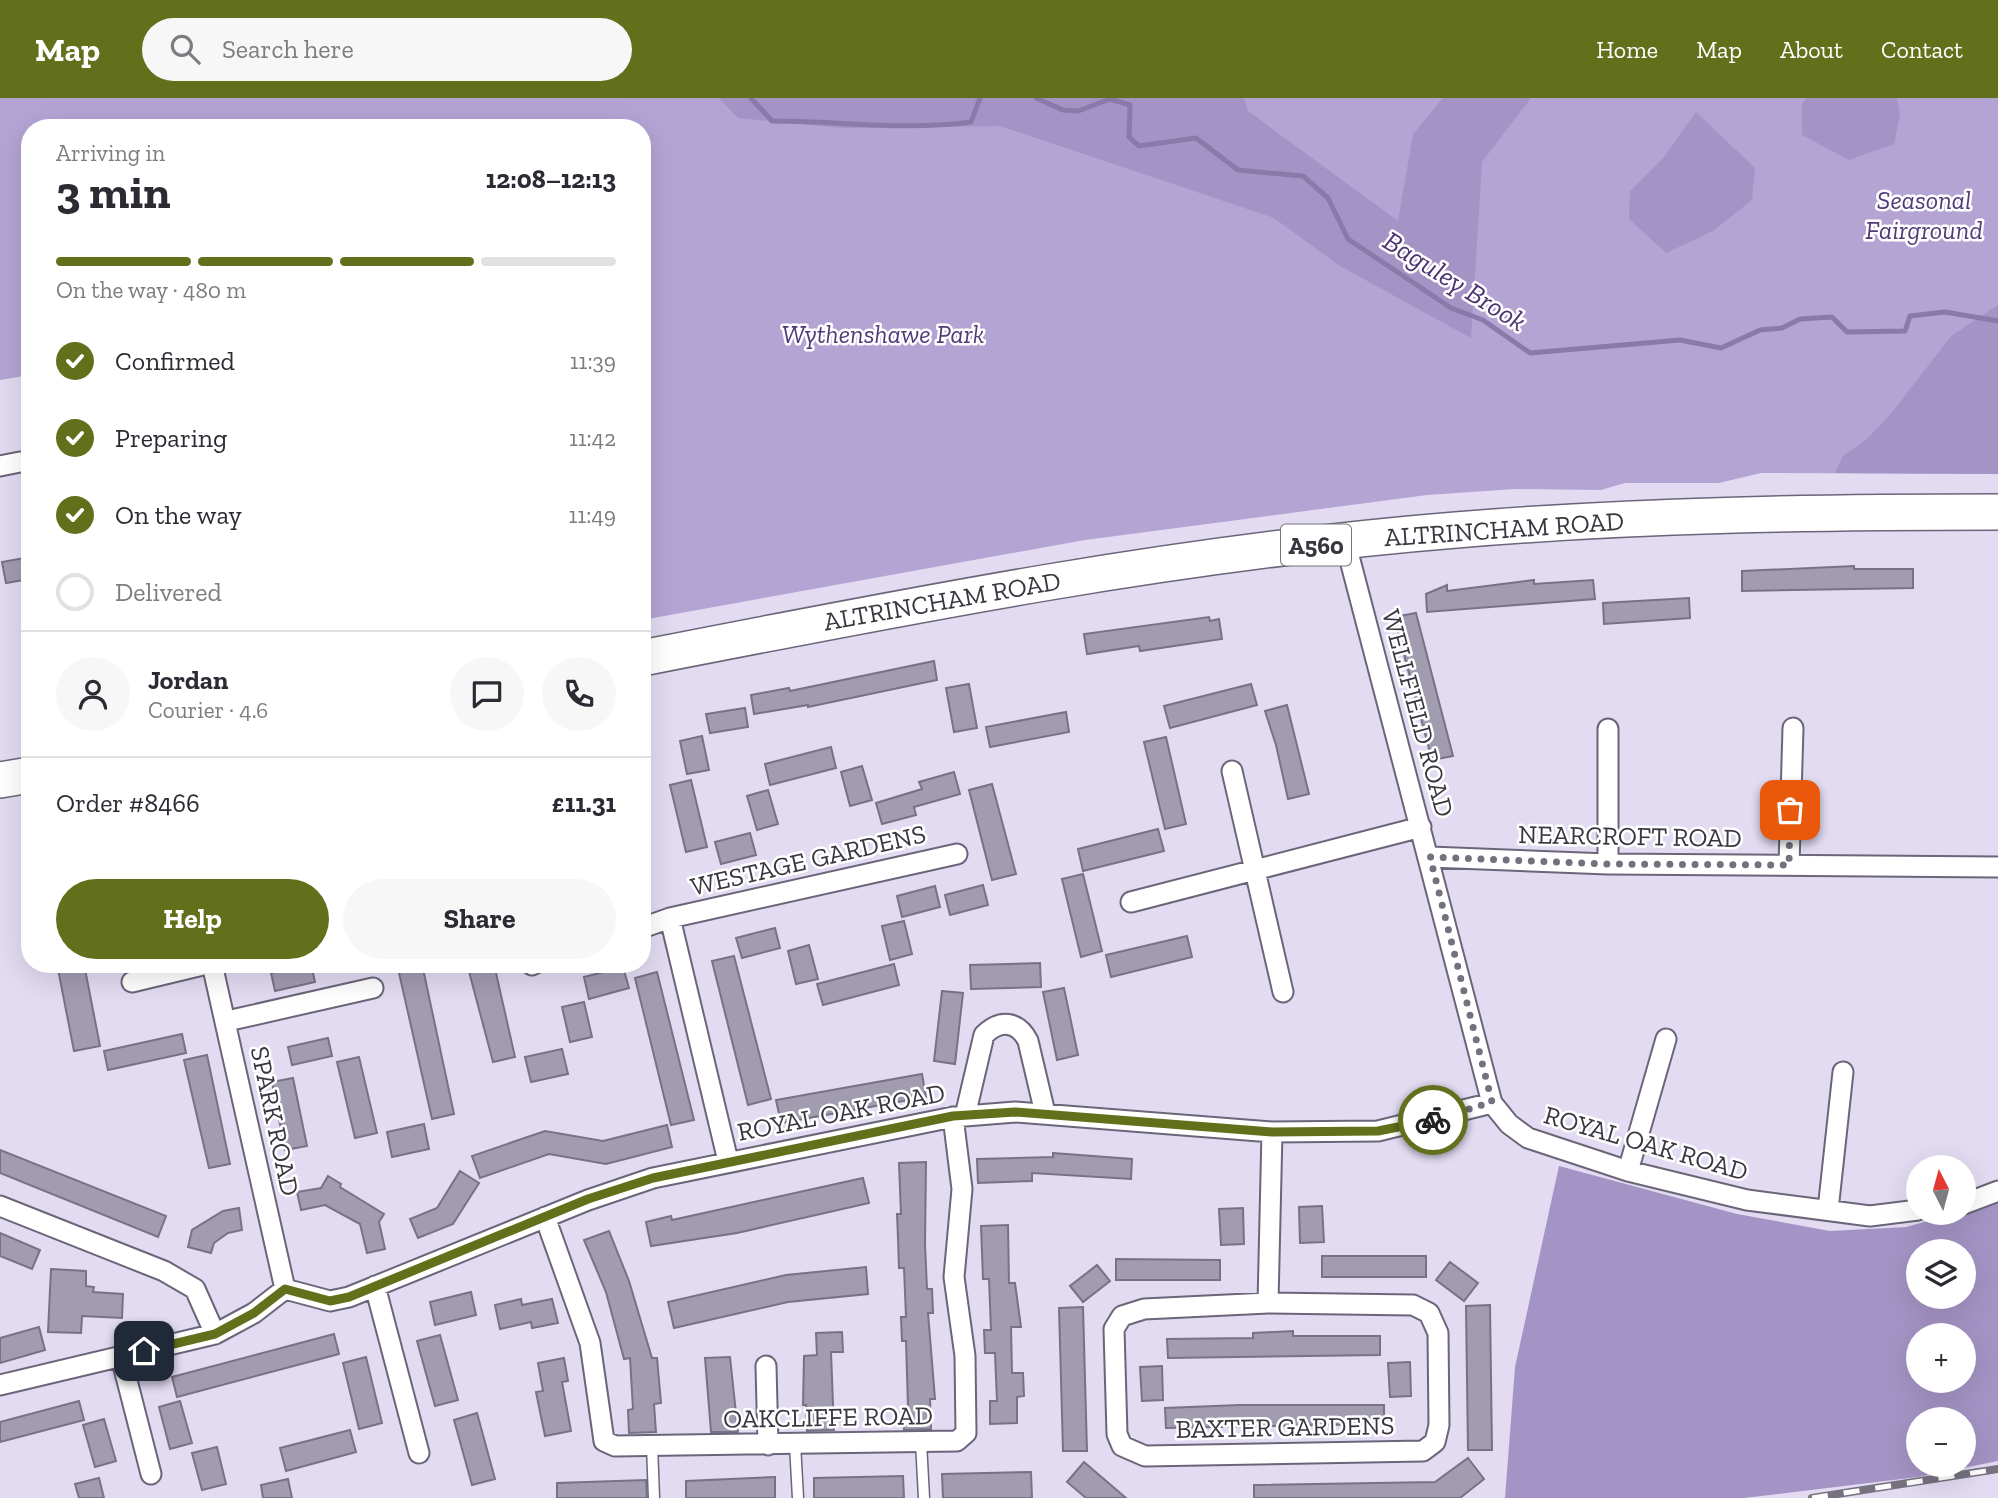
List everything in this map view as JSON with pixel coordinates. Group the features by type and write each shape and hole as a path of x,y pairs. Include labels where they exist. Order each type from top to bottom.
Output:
{"highway":[{"name":"ALTRINCHAM ROAD","path":"651,656 1063,579 1345,541 1454,530 1635,520 1824,513 1998,512"},
{"path":"0,780 21,776"}],"street":[{"path":"0,466 20,462"},
{"name":"WELLFIELD ROAD","path":"1345,541 1430,857 1492,1102"},
{"path":"1789,865 1793,728"},
{"path":"1608,729 1608,864"},
{"path":"1232,771 1283,992"},
{"path":"1131,902 1421,827"},
{"name":"WESTAGE GARDENS","path":"651,925 670,918 957,854"},
{"name":"NEARCROFT ROAD","path":"1430,857 1608,864 1998,867"},
{"name":"WESTAGE GARDENS","path":"670,918 728,1161"},
{"name":"SPARK ROAD","path":"132,982 170,973"},
{"name":"SPARK ROAD","path":"212,973 227,1021 285,1289"},
{"path":"227,1021 373,988"},
{"path":"959,1116 985,1035 1002,1024 1013,1024 1023,1030 1045,1114"},
{"path":"1628,1171 1666,1039"},
{"path":"1828,1210 1843,1072"},
{"name":"ROYAL OAK ROAD","path":"285,1289 330,1301 349,1297 545,1217 653,1178 959,1116 1015,1112 1272,1132 1378,1131 1434,1120 1492,1102 1509,1124 1528,1138 1628,1171 1747,1200 1870,1216 1906,1212"},
{"name":"OAKCLIFFE ROAD","path":"545,1217 590,1343 604,1441 615,1446 652,1446 957,1441 966,1433 965,1356 954,1277 962,1189 959,1116"},
{"path":"1269,1303 1272,1132"},
{"path":"1976,1199 1998,1191"},
{"path":"0,1206 164,1271 195,1289 215,1334"},
{"path":"375,1286 419,1453"},
{"path":"0,1385 215,1334 254,1313 285,1289"},
{"name":"BAXTER GARDENS","path":"1269,1303 1413,1306 1429,1312 1438,1333 1439,1424 1435,1442 1423,1451 1145,1456 1122,1446 1117,1434 1113,1377 1114,1329 1122,1316 1144,1309 1269,1303"},
{"path":"121,1357 151,1474"},
{"path":"766,1366 768,1445"}],"lane":[{"path":"921,1442 924,1498"},
{"path":"795,1444 797,1498"},
{"path":"652,1446 654,1498"}],"green space":[{"name":"Wythenshawe Park","path":"0,98 1998,98 1998,474 1761,473 1719,483 1625,483 1601,490 1515,489 1427,495 1085,540 651,618 651,119 21,119 21,376 0,380"}],"shaded area":[{"path":"719,98 1244,98 1248,111 1398,221 1413,134 1443,98 1531,98 1482,162 1471,338 1340,266 1274,218 1000,126 842,128 738,118"},
{"path":"1807,98 1897,98 1900,115 1894,144 1849,160 1802,135 1802,104"},
{"path":"1696,112 1755,168 1752,200 1713,231 1666,253 1629,219 1630,191 1664,157"},
{"path":"1998,305 1998,474 1835,473 1843,456 1866,440 1890,415 1951,336"},
{"path":"1559,1166 1737,1214 1830,1231 1913,1225 1976,1225 1976,1208 1998,1202 1998,1461 1976,1465 1976,1407 1906,1407 1906,1477 1918,1477 1744,1498 1505,1498 1515,1367"}],"building":[{"path":"21,559 21,580 6,583 2,562"},
{"path":"1854,566 1854,569 1913,569 1913,588 1742,591 1742,571"},
{"path":"1534,580 1534,584 1593,580 1595,599 1427,612 1426,594 1447,585 1447,591"},
{"path":"1689,598 1690,618 1604,624 1603,603"},
{"path":"1416,613 1453,756 1432,760 1394,617"},
{"path":"1209,617 1210,621 1219,619 1222,639 1140,651 1139,646 1087,654 1084,634"},
{"path":"934,661 937,680 808,707 754,714 751,695 789,688 790,691"},
{"path":"969,684 977,728 954,732 946,688"},
{"path":"1251,684 1257,705 1170,728 1164,706"},
{"path":"1287,705 1309,794 1288,799 1265,711"},
{"path":"745,708 748,727 710,733 706,714"},
{"path":"1066,712 1069,732 990,747 986,727"},
{"path":"702,736 709,770 687,774 680,741"},
{"path":"1166,737 1186,824 1165,829 1144,742"},
{"path":"831,747 836,768 770,785 765,764"},
{"path":"862,766 872,800 850,806 841,772"},
{"path":"954,772 960,794 914,807 916,815 882,824 876,803 922,789 919,782"},
{"path":"691,780 707,847 686,852 670,785"},
{"path":"992,784 1016,874 992,880 969,790"},
{"path":"768,790 778,824 757,830 747,796"},
{"path":"1158,829 1164,851 1083,871 1078,849"},
{"path":"750,833 756,855 721,864 715,842"},
{"path":"1083,874 1102,951 1081,957 1062,879"},
{"path":"983,885 988,905 950,915 945,895"},
{"path":"935,886 940,907 902,917 897,896"},
{"path":"904,921 912,954 890,960 882,926"},
{"path":"775,928 780,948 742,958 736,938"},
{"path":"1187,936 1192,957 1111,977 1106,955"},
{"path":"809,945 818,979 796,984 788,951"},
{"path":"734,956 771,1099 748,1105 712,961"},
{"path":"1040,963 1041,987 971,989 970,965"},
{"path":"894,964 899,985 823,1005 817,984"},
{"path":"657,972 694,1120 671,1125 635,978"},
{"path":"59,973 86,973 100,1046 74,1051"},
{"path":"271,973 313,973 315,982 275,991"},
{"path":"399,973 424,973 454,1114 432,1119"},
{"path":"469,973 496,973 515,1057 493,1062"},
{"path":"600,973 625,973 629,988 589,999 584,977"},
{"path":"1064,988 1078,1055 1057,1060 1043,992"},
{"path":"942,991 963,993 955,1064 934,1061"},
{"path":"584,1002 592,1037 570,1042 562,1007"},
{"path":"182,1034 186,1053 108,1070 104,1051"},
{"path":"328,1038 332,1056 292,1065 288,1047"},
{"path":"562,1049 568,1074 531,1082 525,1057"},
{"path":"207,1055 230,1164 209,1168 184,1060"},
{"path":"359,1057 377,1133 355,1138 337,1062"},
{"path":"922,1074 926,1097 781,1123 776,1100"},
{"path":"293,1078 307,1146 285,1150 272,1082"},
{"path":"424,1124 429,1149 392,1157 387,1132"},
{"path":"667,1125 672,1147 606,1164 549,1154 480,1178 472,1156 545,1131 603,1141"},
{"path":"0,1150 166,1216 158,1237 0,1173"},
{"path":"1053,1153 1132,1159 1131,1179 1032,1173 1032,1181 978,1183 977,1159 1053,1157"},
{"path":"926,1162 925,1244 927,1289 932,1289 933,1313 928,1313 935,1399 930,1399 931,1429 904,1430 903,1407 908,1407 906,1341 902,1341 901,1317 906,1317 904,1268 899,1268 897,1214 901,1214 899,1163"},
{"path":"460,1171 479,1183 453,1224 418,1238 410,1219 437,1208"},
{"path":"328,1176 341,1184 340,1187 384,1214 379,1222 385,1249 367,1253 360,1224 325,1205 301,1210 297,1192 321,1188"},
{"path":"863,1178 869,1203 737,1233 651,1246 646,1222 671,1216 672,1220"},
{"path":"1322,1206 1324,1242 1300,1243 1299,1207"},
{"path":"239,1208 242,1230 228,1233 214,1243 211,1253 188,1247 192,1230 223,1211"},
{"path":"1243,1208 1244,1244 1221,1245 1219,1209"},
{"path":"1008,1225 1009,1283 1015,1283 1021,1327 1011,1327 1012,1373 1023,1373 1024,1396 1017,1397 1017,1423 990,1424 990,1401 997,1401 995,1353 985,1353 984,1330 991,1330 989,1279 983,1279 981,1226"},
{"path":"609,1231 629,1281 652,1358 657,1358 661,1403 654,1404 656,1432 629,1433 628,1410 633,1409 630,1358 624,1359 606,1292 584,1240"},
{"path":"0,1233 40,1250 32,1269 0,1256"},
{"path":"1322,1256 1426,1256 1426,1277 1322,1277"},
{"path":"1116,1259 1220,1260 1220,1280 1116,1280"},
{"path":"1450,1262 1478,1283 1464,1301 1436,1280"},
{"path":"1097,1265 1110,1281 1083,1302 1070,1286"},
{"path":"866,1267 868,1294 788,1302 674,1328 668,1302 786,1275"},
{"path":"51,1269 86,1271 86,1286 94,1287 93,1292 123,1294 122,1318 82,1316 81,1333 48,1332"},
{"path":"471,1292 476,1315 435,1325 430,1302"},
{"path":"521,1299 522,1305 552,1299 558,1323 532,1328 531,1322 500,1329 495,1305"},
{"path":"1490,1305 1492,1450 1468,1450 1466,1306"},
{"path":"1083,1307 1087,1451 1063,1451 1059,1308"},
{"path":"39,1327 45,1350 0,1363 0,1338"},
{"path":"1293,1331 1293,1336 1380,1336 1380,1355 1168,1358 1167,1339 1253,1338 1253,1333"},
{"path":"842,1332 843,1352 831,1352 834,1430 807,1431 806,1405 803,1405 804,1356 817,1355 816,1333"},
{"path":"334,1334 339,1354 177,1397 172,1377"},
{"path":"440,1335 458,1400 435,1406 417,1341"},
{"path":"366,1357 382,1423 359,1429 343,1363"},
{"path":"730,1357 738,1432 711,1432 705,1358"},
{"path":"564,1358 568,1381 562,1382 571,1431 545,1436 536,1392 543,1391 538,1363"},
{"path":"1410,1362 1411,1396 1390,1397 1388,1363"},
{"path":"1162,1366 1163,1400 1142,1401 1140,1367"},
{"path":"79,1401 84,1420 0,1442 0,1422"},
{"path":"180,1401 192,1443 170,1449 159,1407"},
{"path":"1384,1405 1384,1424 1166,1428 1165,1408"},
{"path":"477,1413 495,1479 472,1485 454,1420"},
{"path":"104,1419 116,1461 95,1467 83,1425"},
{"path":"350,1430 356,1452 286,1471 280,1448"},
{"path":"217,1447 226,1484 202,1490 192,1453"},
{"path":"1468,1458 1484,1479 1460,1498 1254,1498 1254,1485 1435,1482"},
{"path":"1084,1462 1126,1498 1086,1498 1067,1482"},
{"path":"1031,1472 1032,1498 943,1498 942,1474"},
{"path":"903,1476 904,1498 814,1498 814,1478"},
{"path":"775,1477 775,1498 686,1498 686,1481"},
{"path":"99,1478 104,1498 79,1498 75,1484"},
{"path":"288,1479 292,1498 263,1498 261,1485"},
{"path":"646,1480 647,1498 557,1498 557,1483"}],"waterway":[{"name":"Baguley Brook","path":"751,98 772,121 921,126 971,122 980,98"},
{"name":"Baguley Brook","path":"1036,98 1063,110 1078,111 1110,99 1130,105 1129,137 1139,146 1196,138 1238,170 1303,176 1328,198 1348,239 1451,308 1483,320 1530,353 1680,340 1721,348 1760,330 1782,328 1800,319 1832,317 1847,332 1905,331 1910,316 1945,312 1998,321"}],"railway":[{"path":"1812,1498 1998,1469"}],"way so far":[{"path":"1433,1120 1492,1102 1430,857 1608,864 1789,865 1790,810"}],"route":[{"path":"144,1351 215,1334 254,1313 285,1289 330,1301 349,1297 588,1199 653,1178 953,1116 1015,1112 1272,1132 1378,1131 1433,1120"}],"park label":[{"name":"Seasonal Fairground","path":"1924,215"}]}
